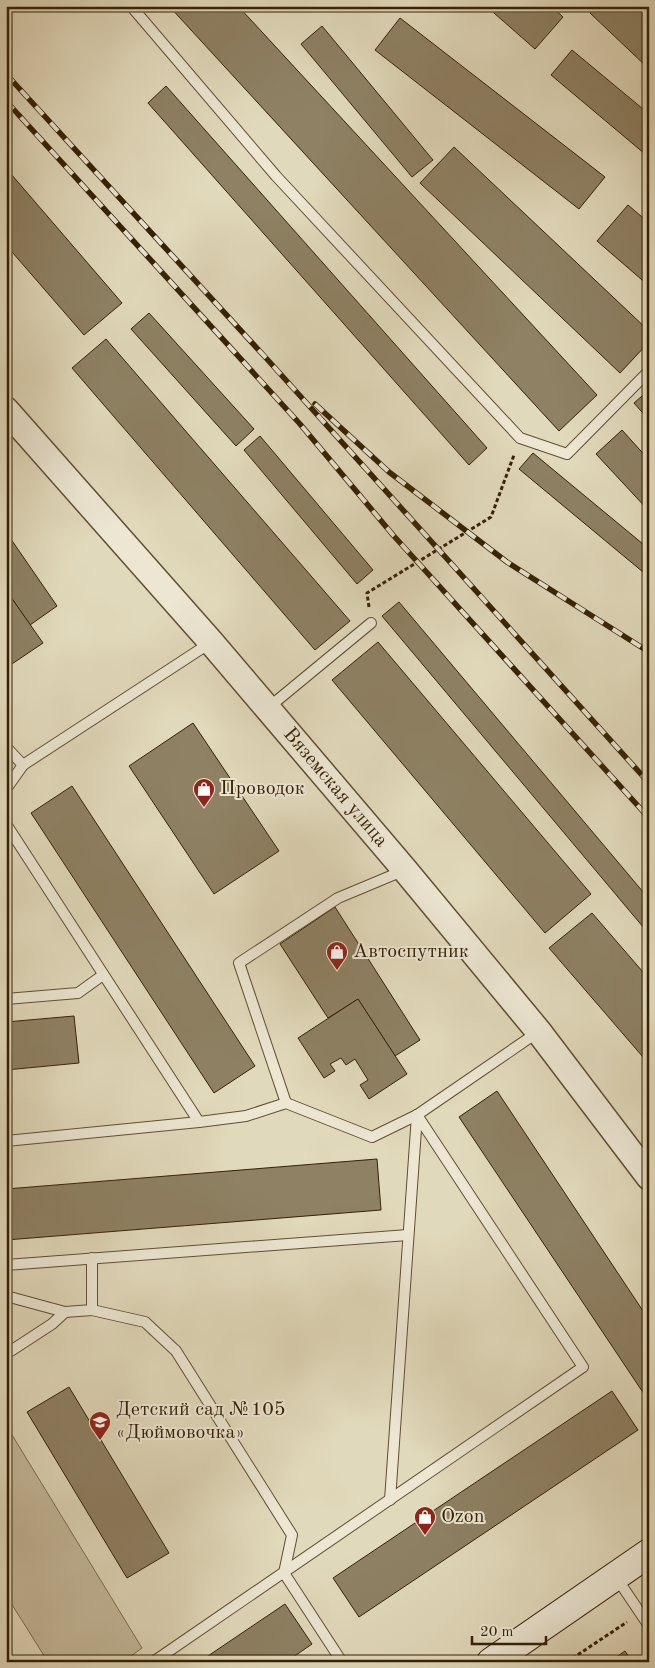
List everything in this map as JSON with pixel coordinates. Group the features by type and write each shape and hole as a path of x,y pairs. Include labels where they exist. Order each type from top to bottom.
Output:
{"main road":[{"path":"491,1662 649,1553"}],"street":[{"name":"Вяземская улица","path":"6,410 211,642 405,870 539,1032 649,1177"}],"lane":[{"path":"131,6 276,176 520,438 567,454 649,371"},
{"path":"268,709 371,623"},
{"path":"6,789 23,765 211,642"},
{"path":"6,747 23,765"},
{"path":"6,824 200,1122"},
{"path":"286,1102 239,963 338,898 405,870"},
{"path":"6,999 78,993 103,975"},
{"path":"6,1141 246,1116 286,1102 372,1137 418,1115 539,1032"},
{"path":"390,1500 418,1115"},
{"path":"153,1662 584,1367 418,1115"},
{"path":"6,1265 408,1235"},
{"path":"92,1258 92,1310"},
{"path":"6,1296 65,1312 92,1310 145,1322 176,1351 292,1535 284,1573 342,1662"},
{"path":"6,1354 52,1324 65,1312"},
{"path":"615,1576 649,1626"}],"path":[{"path":"371,623 367,593 491,518 520,438"},
{"path":"567,1662 640,1613"}],"shaded area":[{"path":"6,1425 142,1648 123,1662 48,1662 6,1595"}],"building":[{"path":"169,6 238,6 597,395 559,431"},
{"path":"486,6 551,6 563,17 535,49"},
{"path":"595,6 649,6 649,69 590,13"},
{"path":"400,18 605,177 579,209 375,50"},
{"path":"322,26 433,160 412,177 301,44"},
{"path":"572,50 649,114 649,150 645,154 551,75"},
{"path":"166,86 487,448 469,465 148,103"},
{"path":"454,147 649,331 649,342 620,373 420,183"},
{"path":"11,174 122,303 84,335 6,245 6,177"},
{"path":"628,205 649,223 649,286 597,241"},
{"path":"149,313 254,429 236,446 131,329"},
{"path":"106,339 350,621 315,650 72,368"},
{"path":"649,390 649,420 634,403"},
{"path":"622,430 649,460 649,511 596,454"},
{"path":"260,436 373,570 357,584 244,450"},
{"path":"533,453 649,549 649,577 519,469"},
{"path":"6,532 57,606 30,625 6,590"},
{"path":"6,590 43,643 6,668"},
{"path":"399,602 649,899 649,934 382,616"},
{"path":"378,642 591,894 545,933 332,680"},
{"name":"Проводок","path":"193,723 279,851 214,894 129,766"},
{"path":"72,786 255,1066 214,1093 31,813"},
{"name":"Автоспутник","path":"335,907 420,1040 395,1056 358,999 328,1018 280,944"},
{"path":"592,913 649,979 649,1064 549,948"},
{"path":"358,999 407,1074 369,1099 360,1085 368,1080 355,1059 346,1065 341,1058 330,1064 335,1071 324,1078 298,1038"},
{"path":"74,1016 79,1063 6,1070 6,1022"},
{"path":"497,1091 649,1320 649,1391 644,1394 459,1117"},
{"path":"377,1159 381,1210 6,1240 6,1189"},
{"path":"69,1387 169,1553 127,1578 27,1412"},
{"path":"612,1391 638,1430 359,1617 333,1578"},
{"path":"285,1604 312,1644 286,1662 199,1662"},
{"path":"625,1651 632,1662 609,1662"}],"railway":[{"path":"6,74 266,358 649,783"},
{"path":"6,101 300,424 393,535 649,818"},
{"path":"315,404 389,472 507,562 649,652"}],"place":[{"name":"Проводок","path":"204,808"},
{"name":"Автоспутник","path":"337,971"},
{"name":"Детский сад №105 «Дюймовочка»","path":"100,1441"},
{"name":"Ozon","path":"425,1536"}]}
